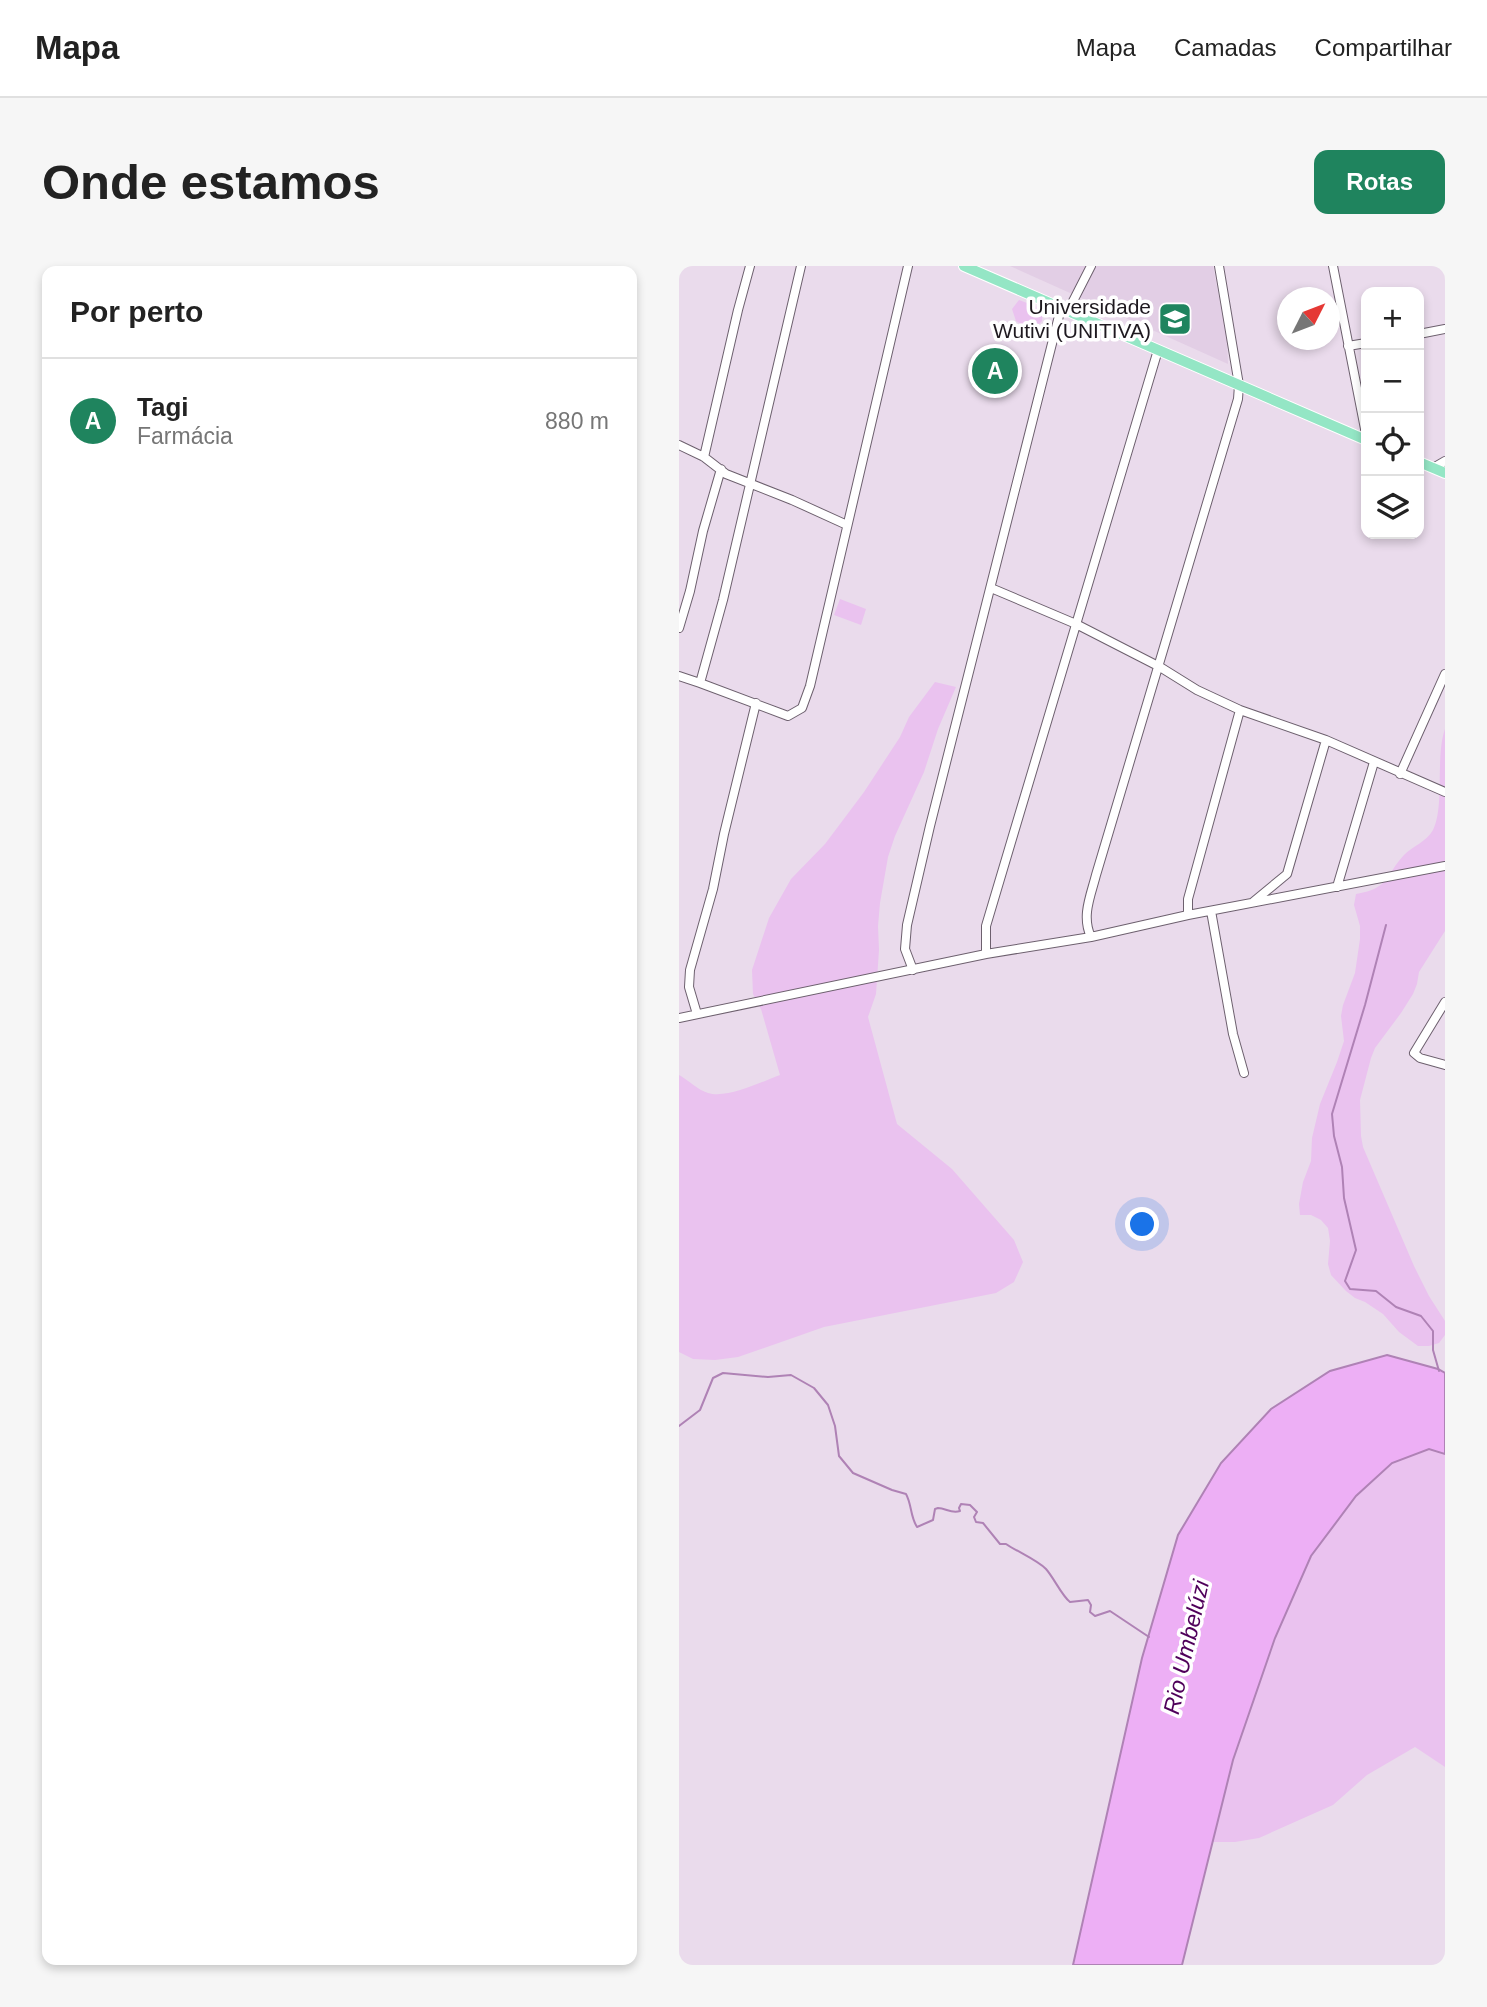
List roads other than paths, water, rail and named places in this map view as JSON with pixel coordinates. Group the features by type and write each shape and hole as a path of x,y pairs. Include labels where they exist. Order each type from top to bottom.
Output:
{"main road":[{"path":"964,266 1361,438"},
{"path":"1424,464 1445,473"}],"street":[{"path":"704,457 750,266"},
{"path":"700,683 723,600 801,266"},
{"path":"679,676 788,716 802,708 810,686 908,266"},
{"path":"913,970 905,949 907,925 930,826 1064,310 1091,266"},
{"path":"1091,937 1086,913 1238,399 1239,385 1219,266"},
{"path":"1333,266 1362,413"},
{"path":"1424,333 1445,329"},
{"path":"1348,346 1361,344"},
{"path":"986,954 986,926 1158,350"},
{"path":"679,445 704,457 726,474 750,482 847,526"},
{"path":"1433,468 1445,461"},
{"path":"679,628 721,469"},
{"path":"991,588 1076,624 1160,667 1197,690 1240,710 1326,740 1445,792"},
{"path":"1400,774 1445,674"},
{"path":"697,1014 689,987 690,970 713,890 756,703"},
{"path":"1188,915 1188,899 1240,710"},
{"path":"1251,904 1287,874 1326,740"},
{"path":"1337,887 1374,762"},
{"path":"679,1018 986,954 1091,937 1188,915 1445,866"},
{"path":"1210,911 1233,1034 1244,1073"},
{"path":"1445,1002 1414,1053 1420,1058 1445,1065"}],"water":[{"name":"Rio Umbelúzi","path":"1387,1355 1445,1373 1445,1454 1429,1449 1392,1463 1356,1496 1311,1556 1275,1638 1233,1760 1182,1965 1073,1965 1142,1658 1178,1535 1221,1463 1271,1409 1330,1371"}],"waterway":[{"path":"1386,925 1332,1114 1334,1136 1342,1167 1344,1198 1356,1250 1345,1281 1350,1289 1376,1291 1396,1307 1421,1316 1433,1331 1433,1350 1439,1371"},
{"path":"679,1426 700,1410 713,1378 723,1373 768,1377 791,1375 814,1388 828,1405 835,1426 839,1456 853,1473 906,1494 917,1527 933,1520 935,1509 957,1512 960,1511 961,1504 970,1505 977,1512 974,1517 976,1522 983,1523 1000,1544 1006,1544 1042,1566 1070,1602 1088,1600 1091,1605 1090,1612 1095,1616 1110,1611 1149,1637"}],"place":[{"name":"Universidade Wutivi (UNITIVA)","path":"1175,319"},
{"name":"Tagi","path":"995,371"}]}
